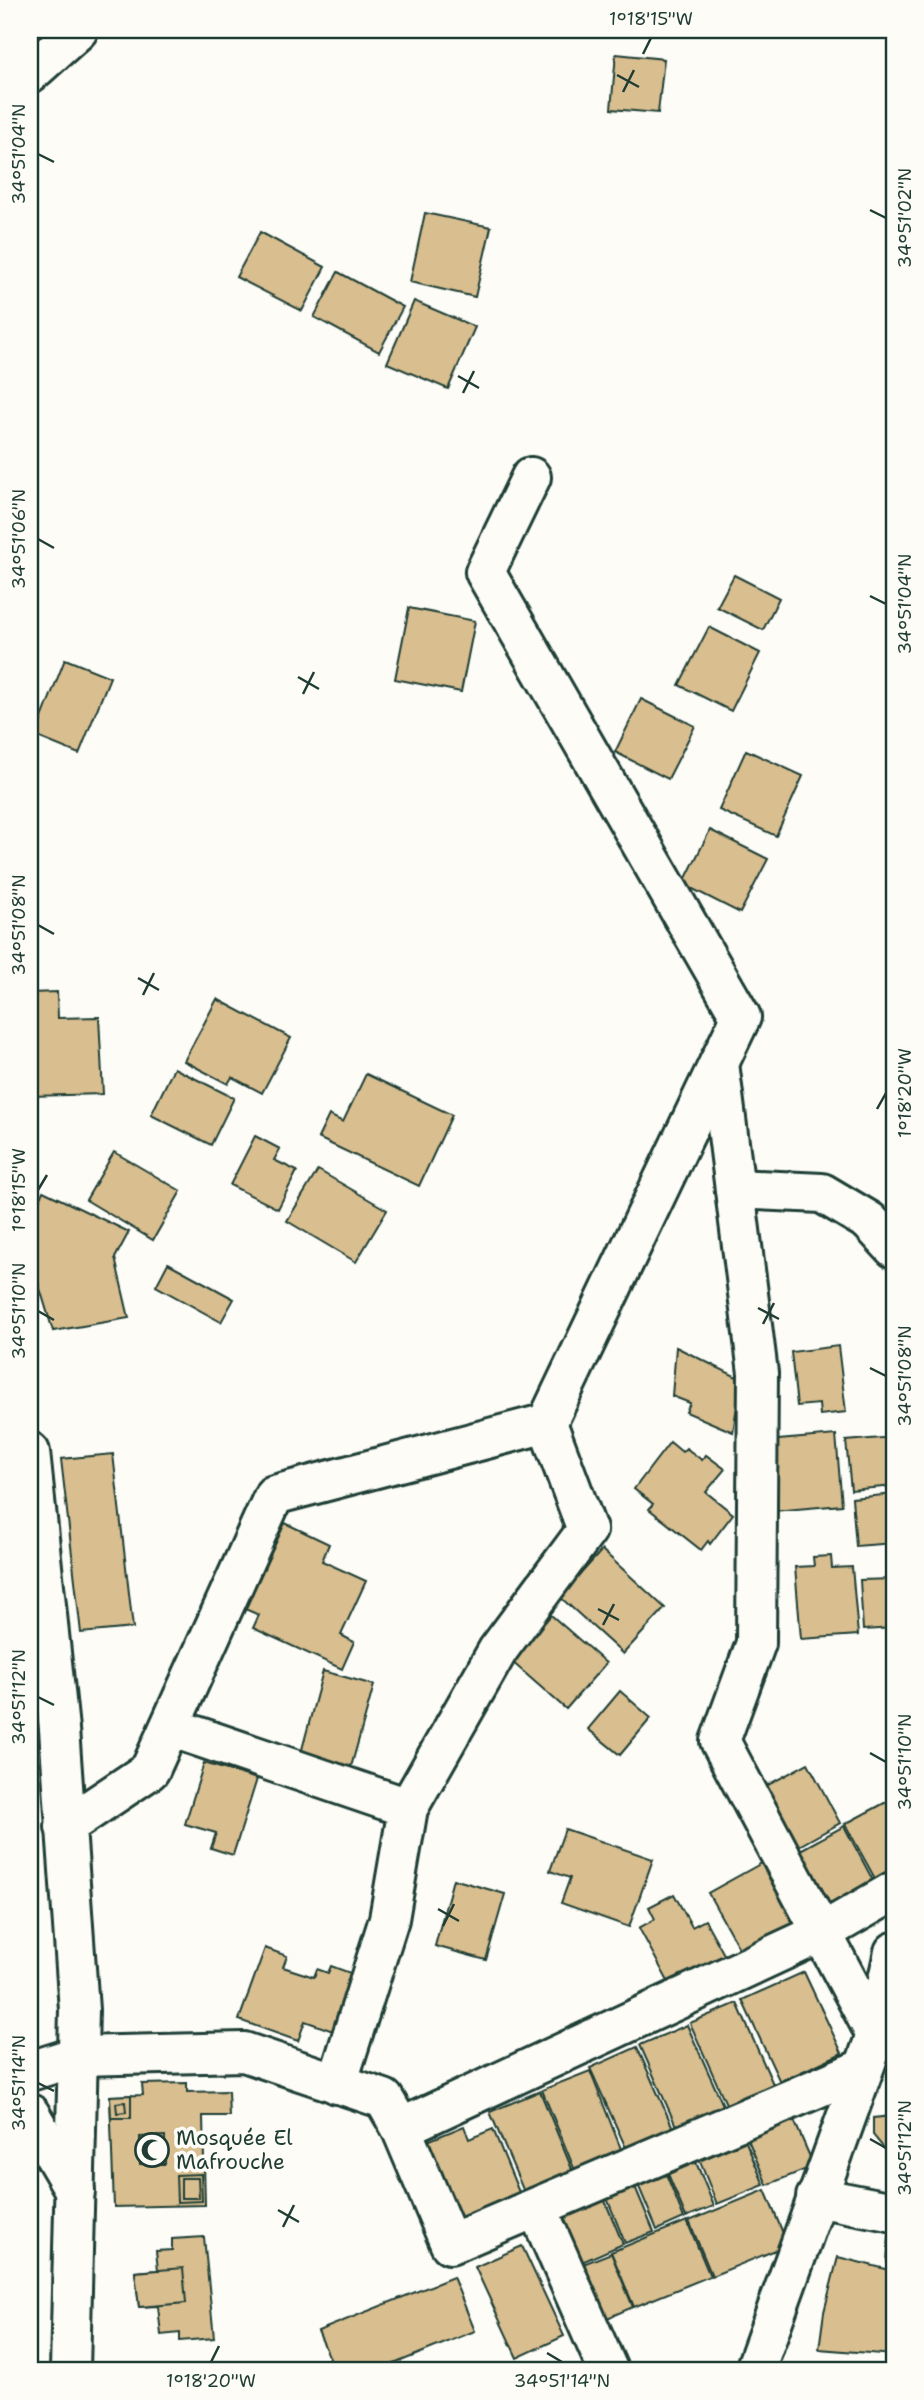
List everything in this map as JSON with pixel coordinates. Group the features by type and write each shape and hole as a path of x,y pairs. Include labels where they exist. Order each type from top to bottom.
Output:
{"street":[{"path":"30,73 78,30"},
{"path":"337,2084 389,1919 408,1808 498,1650 587,1530 547,1423 741,1017 485,572 531,477"},
{"path":"719,1063 758,1373 756,1643 720,1741 823,1932 877,2046"},
{"path":"735,1189 822,1193 869,1221 894,1248"},
{"path":"65,1827 150,1770 274,1495 547,1423"},
{"path":"30,1452 59,1729 79,2010 70,2370"},
{"path":"170,1727 408,1808"},
{"path":"401,2128 823,1932 894,1891"},
{"path":"755,2370 816,2197 877,2046 894,1952"},
{"path":"30,2071 78,2056 244,2052 384,2099 401,2128 450,2244 537,2208 877,2046"},
{"path":"30,2114 75,2191"},
{"path":"816,2197 894,2213"},
{"path":"537,2208 608,2370"}],"building":[{"path":"616,54 664,59 658,113 611,109"},
{"path":"425,213 491,227 475,297 410,282"},
{"path":"260,232 325,267 302,311 236,277"},
{"path":"338,272 403,307 379,352 314,317"},
{"path":"414,301 475,327 448,389 387,363"},
{"path":"734,575 779,598 763,630 717,607"},
{"path":"409,608 475,621 461,692 395,679"},
{"path":"709,627 760,653 731,711 679,685"},
{"path":"65,659 110,677 79,754 35,736"},
{"path":"641,699 695,726 668,779 615,752"},
{"path":"746,750 803,776 776,836 719,810"},
{"path":"710,830 768,859 740,913 683,884"},
{"path":"57,992 58,1018 99,1017 103,1094 31,1096 30,993"},
{"path":"217,999 291,1038 262,1093 232,1077 228,1084 184,1061"},
{"path":"174,1068 234,1098 211,1145 151,1115"},
{"path":"366,1074 452,1115 419,1186 318,1138 329,1115 343,1122"},
{"path":"255,1136 280,1149 274,1160 297,1171 278,1209 230,1185"},
{"path":"114,1152 181,1191 153,1240 86,1200"},
{"path":"318,1170 387,1210 356,1262 287,1221"},
{"path":"43,1191 129,1232 115,1258 129,1318 53,1331 30,1256 30,1221"},
{"path":"168,1263 234,1299 221,1322 156,1286"},
{"path":"838,1346 846,1412 820,1415 819,1404 797,1406 791,1352"},
{"path":"676,1347 741,1379 733,1432 686,1412 690,1403 672,1396"},
{"path":"836,1435 842,1505 774,1511 767,1441"},
{"path":"894,1437 894,1486 851,1490 846,1441"},
{"path":"670,1442 682,1452 686,1448 702,1460 706,1455 725,1469 706,1492 733,1514 710,1544 708,1541 701,1550 649,1509 653,1504 634,1489"},
{"path":"113,1454 133,1628 81,1633 61,1459"},
{"path":"894,1494 894,1543 856,1546 852,1498"},
{"path":"285,1523 329,1544 322,1561 366,1581 341,1635 354,1642 342,1669 253,1628 259,1615 245,1609"},
{"path":"602,1550 665,1608 623,1654 560,1597"},
{"path":"831,1556 832,1568 852,1567 858,1635 801,1639 795,1567 814,1566 813,1557"},
{"path":"894,1579 894,1628 863,1630 860,1580"},
{"path":"551,1615 606,1663 566,1709 511,1661"},
{"path":"323,1671 374,1685 351,1767 301,1753"},
{"path":"620,1691 651,1718 620,1755 588,1729"},
{"path":"30,1708 38,1765 30,1766"},
{"path":"204,1763 257,1779 233,1855 211,1848 216,1833 185,1824"},
{"path":"808,1763 840,1823 790,1851 757,1791"},
{"path":"894,1798 894,1876 878,1884 845,1824"},
{"path":"844,1826 876,1886 826,1913 793,1854"},
{"path":"565,1829 653,1859 629,1927 561,1903 570,1878 550,1871"},
{"path":"769,1859 802,1920 741,1952 708,1893"},
{"path":"453,1879 505,1894 486,1960 435,1946"},
{"path":"674,1894 692,1927 705,1920 726,1958 671,1987 639,1928 655,1919 649,1907"},
{"path":"265,1948 287,1956 283,1967 314,1977 317,1969 328,1973 331,1966 353,1974 333,2031 305,2021 298,2041 239,2020"},
{"path":"804,1972 842,2053 780,2082 742,2000"},
{"path":"737,2003 777,2093 730,2113 690,2023"},
{"path":"687,2025 727,2114 680,2135 640,2045"},
{"path":"637,2047 677,2137 630,2157 590,2068"},
{"path":"890,2058 894,2058 894,2161 873,2135 873,2118 892,2116"},
{"path":"590,2071 625,2159 578,2178 542,2090"},
{"path":"187,2083 187,2092 228,2091 229,2116 203,2116 205,2205 114,2207 110,2096 143,2095 142,2084"},
{"path":"540,2091 576,2179 527,2199 490,2112"},
{"path":"131,2095 131,2118 111,2118 110,2096"},
{"path":"125,2102 126,2112 117,2113 116,2103"},
{"path":"790,2111 814,2166 767,2185 744,2130"},
{"path":"464,2126 469,2139 493,2129 523,2202 461,2227 425,2142"},
{"path":"741,2130 764,2185 717,2204 695,2149"},
{"path":"165,2136 165,2164 140,2164 140,2137"},
{"path":"143,2140 161,2140 162,2161 144,2161"},
{"path":"691,2150 714,2206 686,2217 663,2162"},
{"path":"662,2164 684,2218 657,2230 634,2175"},
{"path":"201,2174 202,2201 177,2202 176,2175"},
{"path":"631,2177 654,2232 625,2243 603,2188"},
{"path":"181,2178 198,2178 199,2198 181,2198"},
{"path":"600,2189 623,2244 582,2262 558,2207"},
{"path":"765,2190 788,2245 712,2276 689,2221"},
{"path":"687,2221 710,2276 634,2307 611,2252"},
{"path":"889,2236 894,2237 894,2263 887,2262"},
{"path":"204,2237 214,2338 180,2341 180,2333 161,2335 158,2306 139,2307 135,2272 158,2270 156,2251 172,2250 172,2239"},
{"path":"522,2246 564,2336 517,2358 475,2267"},
{"path":"611,2253 633,2307 605,2319 583,2264"},
{"path":"838,2257 894,2271 894,2355 819,2349 824,2312"},
{"path":"183,2268 186,2303 139,2307 135,2272"},
{"path":"453,2277 475,2331 379,2370 335,2370 318,2331"}],"place":[{"name":"Mosquée El Mafrouche","path":"152,2150"}]}
